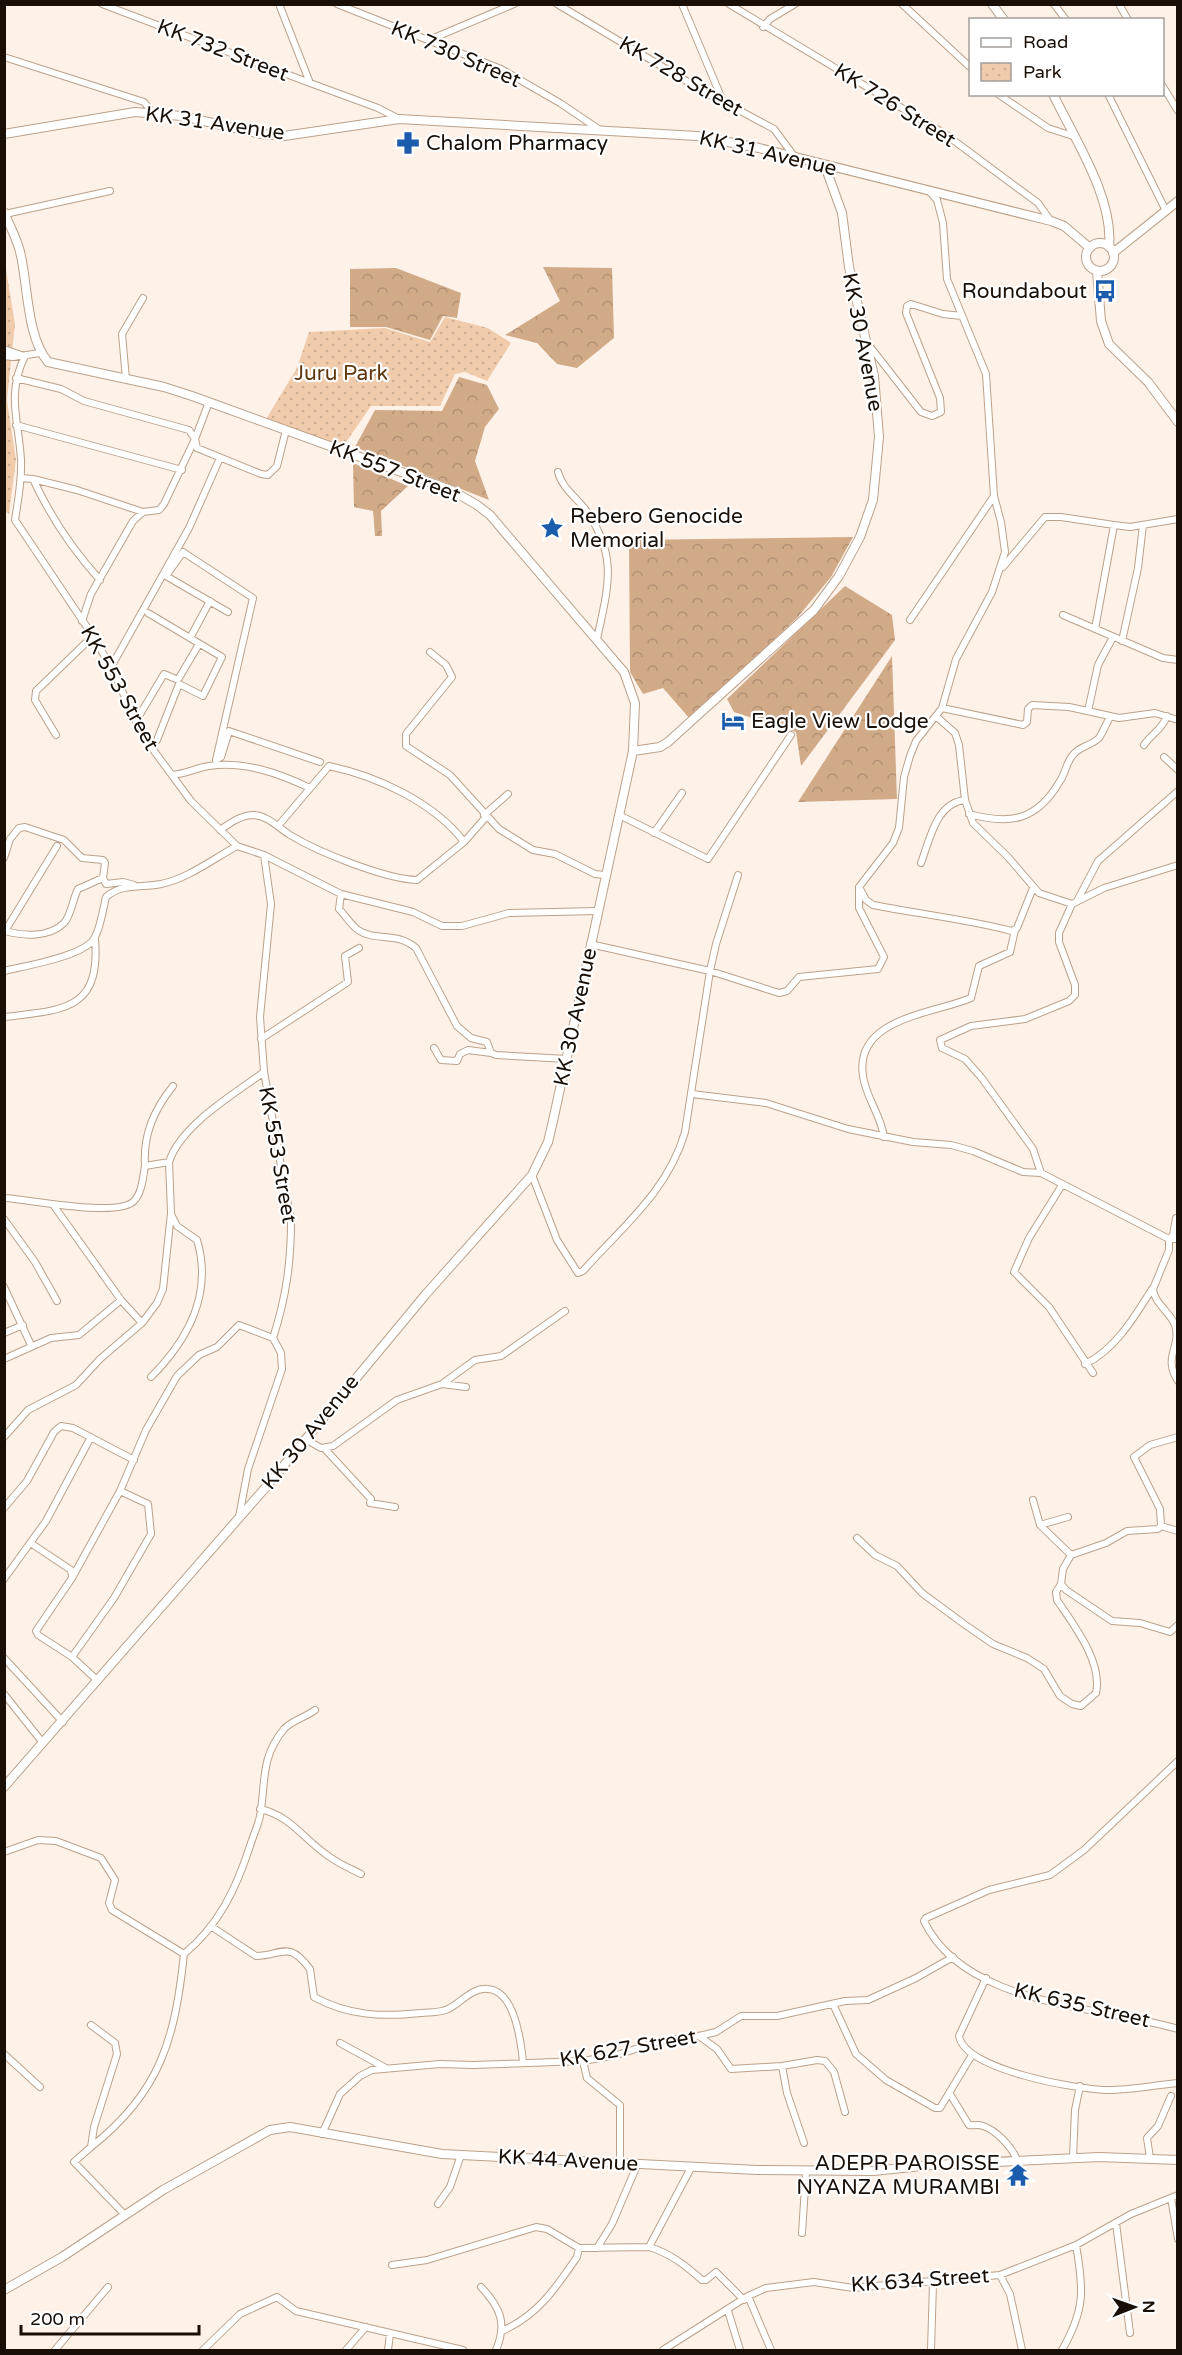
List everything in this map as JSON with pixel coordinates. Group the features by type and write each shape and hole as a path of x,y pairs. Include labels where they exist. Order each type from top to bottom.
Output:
{"main road":[{"path":"992,4 1002,18"},
{"path":"1054,96 1107,213 1111,231 1110,267 1097,271"},
{"name":"KK 31 Avenue","path":"4,134 117,115 152,112 261,134 284,136 399,119 697,136 794,157 1051,221 1064,226 1090,248"},
{"name":"KK 30 Avenue","path":"4,1787 63,1723 426,1294 532,1175 548,1142 633,751 660,747 668,742 807,616 839,576 860,537 870,509 877,466 879,437 877,407 874,376 849,267 842,213 825,166"},
{"path":"1111,250 1099,243 1090,248 1086,261 1097,271 1101,321 1109,344 1148,382 1178,422"},
{"name":"KK 44 Avenue","path":"4,2290 62,2257 125,2215 270,2130 290,2127 422,2152 806,2172 1073,2158 1178,2160"}],"street":[{"name":"KK 732 Street","path":"102,4 378,108 399,119"},
{"name":"KK 732 Street","path":"279,4 310,83"},
{"name":"KK 730 Street","path":"337,4 516,77 600,130"},
{"path":"429,40 514,4"},
{"name":"KK 728 Street","path":"557,4 705,92 722,99 778,132 794,157"},
{"path":"681,4 722,99"},
{"name":"KK 726 Street","path":"729,4 763,27 945,134 1038,203 1051,221"},
{"path":"763,27 770,19 795,4"},
{"path":"902,4 969,66"},
{"path":"1054,4 1064,18"},
{"path":"1119,4 1127,18"},
{"path":"4,57 144,102 152,112"},
{"path":"1164,88 1178,111"},
{"path":"1001,96 1048,128 1073,136"},
{"path":"1109,96 1166,211"},
{"path":"590,944 710,971 782,993 799,977 878,969 884,957 859,908 859,887 892,843 899,828 904,777 910,756 916,741 942,708 963,641 992,592 1001,569 1004,538 994,496 987,382 947,279 943,223 938,202 927,190"},
{"path":"4,356 25,356 40,352 34,336 20,252 5,213 110,191"},
{"path":"1111,250 1178,201"},
{"path":"126,379 122,334 143,298"},
{"path":"864,339 921,412 932,416 941,412 940,398 906,313 907,306 911,304 943,314 962,316"},
{"path":"4,349 25,356"},
{"name":"KK 557 Street","path":"40,352 48,362 164,387 209,402 451,490 477,505 490,515 624,672 631,688 636,726 633,751"},
{"path":"25,356 16,378 13,406 21,478 77,489 143,512 159,510 182,470 209,402"},
{"path":"16,378 61,389 84,401 168,422 189,430 197,447 268,475 277,466 286,430"},
{"path":"16,425 182,470"},
{"path":"111,667 189,528 220,458"},
{"path":"558,472 560,481 591,518 605,543 608,554 606,590 597,639"},
{"name":"KK 553 Street","path":"21,478 15,520 93,636 111,667 143,736 191,801 237,846"},
{"path":"33,479 60,529 100,580"},
{"path":"910,620 994,496"},
{"path":"82,621 91,594 133,521 143,512"},
{"path":"1001,569 1045,517 1061,517 1114,525 1143,525 1178,519"},
{"path":"1095,629 1114,525"},
{"path":"1122,641 1138,568 1143,525"},
{"path":"228,612 166,576 183,552 254,598 216,760 221,757 229,731 320,762"},
{"path":"190,638 210,601"},
{"path":"148,613 222,657 203,696 179,684 157,740"},
{"path":"1063,615 1163,658 1178,660"},
{"path":"56,735 35,700 36,692 93,636"},
{"path":"1088,711 1098,665 1113,637"},
{"path":"136,721 164,674 179,678 200,644"},
{"path":"430,652 446,665 452,677 406,734 404,742 450,775 499,829 533,850 555,854 595,874 605,875"},
{"path":"942,708 1023,725 1027,722 1028,709 1032,705 1069,707 1110,717 1148,712 1178,720"},
{"path":"1144,745 1158,732 1167,716"},
{"path":"937,717 954,733 959,745 965,800 973,824 1008,857 1033,888 1046,896 1075,902 1104,888 1178,866"},
{"path":"969,814 988,819 1017,819 1040,808 1062,779 1071,757 1078,749 1100,737 1110,717"},
{"path":"619,815 708,859 791,735"},
{"path":"1164,757 1178,770"},
{"path":"172,775 207,766 232,764 284,776 310,788"},
{"path":"278,826 328,766 342,769 410,798 439,816 464,842"},
{"path":"1041,1173 1034,1149 981,1077 965,1059 942,1048 939,1043 944,1036 971,1026 1025,1018 1070,1001 1075,995 1075,985 1059,942 1059,933 1098,861 1178,791"},
{"path":"220,830 243,817 255,815 278,826 291,836 349,861 406,880 417,880 464,842 485,816 508,794"},
{"path":"654,833 682,794"},
{"path":"921,863 943,809 953,801 965,800"},
{"path":"4,858 10,838 19,828 25,827 64,840 82,858 103,860 103,878 106,884 123,882 137,886"},
{"path":"57,846 5,931 24,936 52,930 65,923 78,889 103,878"},
{"path":"4,1017 58,1010 86,995 94,977 97,961 95,939 106,897 118,890 160,885 174,880 237,846 264,855 341,894 402,908 442,926 453,927 509,913 597,911"},
{"name":"KK 553 Street","path":"264,855 271,904 260,1017 261,1039 264,1072 291,1221 289,1279 273,1338"},
{"path":"532,1175 557,1240 578,1273 583,1272 634,1219 663,1182 678,1157 692,1094 710,971 738,875"},
{"path":"859,887 866,900 873,905 1014,930"},
{"path":"884,1137 877,1111 865,1088 861,1063 864,1053 884,1030 909,1016 971,998 979,966 1010,952 1014,930 1033,888"},
{"path":"341,894 339,909 358,930 366,934 407,940 416,948 457,1026 471,1038 487,1042 491,1053"},
{"path":"4,970 77,951 95,939"},
{"path":"261,1039 348,982 345,956 359,948"},
{"path":"434,1048 441,1060 452,1061 457,1061 460,1054 468,1050 567,1059"},
{"path":"4,1437 28,1410 76,1385 100,1359 142,1323 157,1304 163,1289 171,1213 169,1162 172,1152 188,1131 264,1072"},
{"path":"4,1198 54,1206 124,1207 136,1199 145,1166 146,1133 160,1102 173,1086"},
{"path":"692,1094 766,1103 848,1129 884,1137 951,1145 973,1151 1023,1172 1041,1173 1169,1239 1178,1239"},
{"path":"145,1166 169,1162"},
{"path":"1062,1185 1029,1238 1014,1272 1049,1307 1084,1364 1093,1373"},
{"path":"54,1206 121,1300 142,1323"},
{"path":"151,1377 169,1359 187,1333 202,1292 197,1240 177,1226 171,1213"},
{"path":"1084,1364 1092,1360 1124,1331 1153,1288 1169,1250 1169,1239 1173,1235 1176,1218"},
{"path":"4,1219 35,1262 57,1301"},
{"path":"4,1287 31,1345"},
{"path":"1153,1288 1153,1295 1175,1325 1176,1337 1170,1366 1178,1381"},
{"path":"4,1359 51,1338 79,1335 121,1300"},
{"path":"305,1439 315,1447 333,1446 390,1403 442,1384 475,1359 501,1356 565,1311"},
{"path":"4,1333 22,1325"},
{"path":"98,1681 72,1657 38,1635 36,1631 72,1578 120,1491 146,1430 177,1376 192,1361 216,1347 239,1325 273,1338 281,1353 282,1369 248,1469 238,1518"},
{"path":"442,1384 466,1387"},
{"path":"4,1508 27,1481 54,1432 61,1426 73,1428 134,1460"},
{"path":"4,1579 32,1544 91,1437"},
{"path":"1161,1526 1160,1509 1134,1457 1150,1445 1178,1437"},
{"path":"324,1448 370,1498 370,1503 395,1507"},
{"path":"72,1657 114,1598 151,1534 148,1504 120,1491"},
{"path":"1033,1500 1040,1525 1071,1555"},
{"path":"1040,1525 1068,1517"},
{"path":"857,1538 875,1555 897,1566 922,1593 939,1607 993,1644 1026,1658 1044,1669 1060,1696 1072,1704 1082,1706 1096,1693 1095,1674 1085,1646 1057,1600 1056,1592 1061,1584 1063,1569 1071,1555 1106,1543 1127,1531 1154,1530 1161,1526 1178,1531"},
{"path":"32,1544 71,1570 72,1578"},
{"path":"1061,1584 1066,1590 1113,1621 1140,1623 1170,1632 1178,1625"},
{"path":"4,1658 63,1723"},
{"path":"4,1694 43,1743"},
{"path":"125,2215 75,2166 75,2159 123,2120 158,2070 172,2034 184,1954 213,1927 223,1912 242,1870 260,1809 262,1777 271,1749 288,1725 303,1719 315,1710"},
{"name":"KK 635 Street","path":"1177,1762 1084,1850 1044,1878 989,1890 926,1918 926,1924 953,1957 986,1978 1018,1993 1059,2004 1148,2020 1178,2029"},
{"path":"260,1809 284,1818 329,1857 361,1874"},
{"path":"4,1851 47,1839 101,1858 115,1880 109,1903 112,1910 184,1954"},
{"path":"213,1927 256,1956 280,1950 290,1951 310,1969 314,1997 333,2008 349,2012 392,2016 442,2011 479,1989 495,1990 503,1995 519,2027 523,2062"},
{"name":"KK 627 Street","path":"321,2134 340,2094 360,2076 384,2067 398,2069 440,2064 583,2061 641,2049 660,2041 716,2032 741,2016 777,2016 832,2004 875,1998 953,1957"},
{"path":"986,1978 959,2036 972,2055 1006,2072 1106,2090 1178,2083"},
{"path":"832,2004 850,2045 886,2080 938,2109 950,2094 972,2055"},
{"path":"91,2025 110,2038 117,2049 112,2076 94,2127 92,2147"},
{"path":"699,2036 717,2049 731,2069 825,2061 834,2072 845,2112"},
{"path":"340,2043 384,2067"},
{"path":"4,2054 40,2087"},
{"path":"583,2061 587,2078 620,2105 620,2163"},
{"path":"782,2066 787,2093 804,2143"},
{"path":"1073,2158 1075,2110 1080,2086"},
{"path":"950,2094 969,2125 983,2126 1011,2148 1017,2160"},
{"path":"1150,2158 1147,2138 1158,2126 1171,2097"},
{"path":"438,2204 450,2187 460,2155"},
{"path":"597,2248 612,2224 638,2163"},
{"path":"648,2247 692,2166"},
{"path":"801,2233 806,2172"},
{"path":"1174,2196 1178,2239"},
{"name":"KK 634 Street","path":"663,2350 766,2288 814,2282 853,2288 907,2281 933,2283 1000,2275 1076,2245 1174,2196"},
{"path":"1116,2223 1130,2333"},
{"path":"392,2265 427,2260 536,2227 547,2229 579,2248 648,2247 665,2253 691,2269 702,2280 706,2280 716,2272 746,2298 771,2350"},
{"path":"1062,2350 1079,2314 1083,2283 1076,2245"},
{"path":"502,2331 524,2322 536,2311 572,2265 579,2248"},
{"path":"1000,2275 1010,2294 1022,2350"},
{"path":"931,2350 933,2283"},
{"path":"55,2350 108,2287"},
{"path":"481,2287 498,2307 502,2331 496,2350"},
{"path":"203,2350 240,2314 277,2297 296,2311 463,2350"},
{"path":"728,2312 740,2350"},
{"path":"346,2350 366,2327"},
{"path":"388,2350 390,2334"}],"green space":[{"path":"4,257 15,324 7,400 16,460 9,514 4,510"},
{"path":"543,267 612,268 614,338 577,368 557,364 537,343 505,335 560,301"},
{"path":"396,268 461,293 457,318 443,316 430,340 386,327 350,327 350,269"},
{"name":"Juru Park","path":"445,317 488,328 511,343 487,381 465,372 455,374 440,406 371,406 342,448 266,419 297,368 309,332 385,328 430,342"},
{"path":"459,377 487,385 499,409 485,427 475,461 489,500 355,447 375,410 442,411"},
{"path":"353,463 408,486 381,511 382,536 375,536 373,511 354,507"},
{"path":"853,537 831,577 797,618 690,719 663,688 643,694 630,672 629,540"},
{"path":"845,586 892,615 895,640 801,766 796,732 734,712 727,699"},
{"path":"892,656 897,799 798,802"}],"place":[{"name":"Chalom Pharmacy","path":"408,143"},
{"name":"Roundabout","path":"1105,291"},
{"name":"Rebero Genocide Memorial","path":"552,528"},
{"name":"Eagle View Lodge","path":"733,721"},
{"name":"ADEPR PAROISSE NYANZA MURAMBI","path":"1018,2175"}]}
